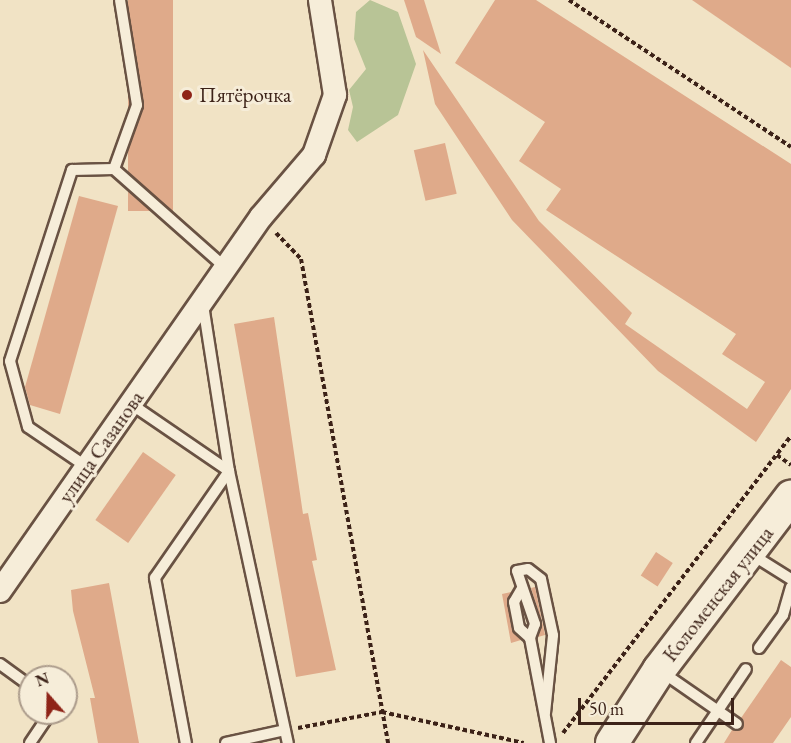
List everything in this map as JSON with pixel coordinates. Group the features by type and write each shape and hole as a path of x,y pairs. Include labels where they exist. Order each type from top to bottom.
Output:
{"main road":[{"name":"Коломенская улица","path":"612,743 659,670 789,504"}],"street":[{"name":"улица Сазанова","path":"0,591 261,217 314,155 335,95 320,0"}],"lane":[{"path":"114,169 137,105 120,0"},
{"path":"87,467 28,427 10,361 72,170 114,169 226,268"},
{"path":"203,302 230,471 288,743"},
{"path":"131,404 230,471"},
{"path":"186,743 155,578 230,471"},
{"path":"751,554 791,579"},
{"path":"545,713 553,635 541,579 528,569 517,571 521,590 530,599 535,624 530,638 550,743"},
{"path":"759,648 783,615 791,587"},
{"path":"521,590 514,602 519,628 530,638"},
{"path":"0,664 18,677"},
{"path":"696,743 746,669"},
{"path":"659,670 736,724"},
{"path":"30,743 42,725"},
{"path":"226,743 285,730"}],"path":[{"path":"569,0 791,147"},
{"path":"261,217 301,260 388,743"},
{"path":"555,743 791,436"},
{"path":"777,455 791,465"},
{"path":"285,730 382,712 524,743"}],"green space":[{"path":"370,0 398,12 416,64 398,115 357,142 348,130 353,107 349,90 366,69 354,39 356,12"}],"building":[{"path":"128,0 173,0 173,211 128,211"},
{"path":"404,0 424,0 441,54 416,37"},
{"path":"495,0 536,0 791,164 791,389 756,442 658,371 512,220 435,104 423,50 539,221 632,313 625,324 747,409 765,382 722,354 736,334 546,210 561,189 519,161 545,122 455,63"},
{"path":"692,0 791,0 791,68"},
{"path":"445,143 457,194 426,201 414,150"},
{"path":"79,196 118,206 60,414 30,405 25,387"},
{"path":"274,317 303,514 308,513 317,560 312,561 336,670 296,677 234,324"},
{"path":"143,452 176,475 128,543 95,520"},
{"path":"656,552 673,563 658,586 641,575"},
{"path":"109,583 139,743 98,743 90,698 95,698 73,611 71,590"},
{"path":"535,587 545,635 538,637 542,622 531,588"},
{"path":"511,592 507,603 512,629 521,640 511,643 502,594"},
{"path":"781,660 791,667 791,717 773,743 724,743 732,730 743,729 741,718"}],"place":[{"name":"Пятёрочка","path":"187,95"}]}
